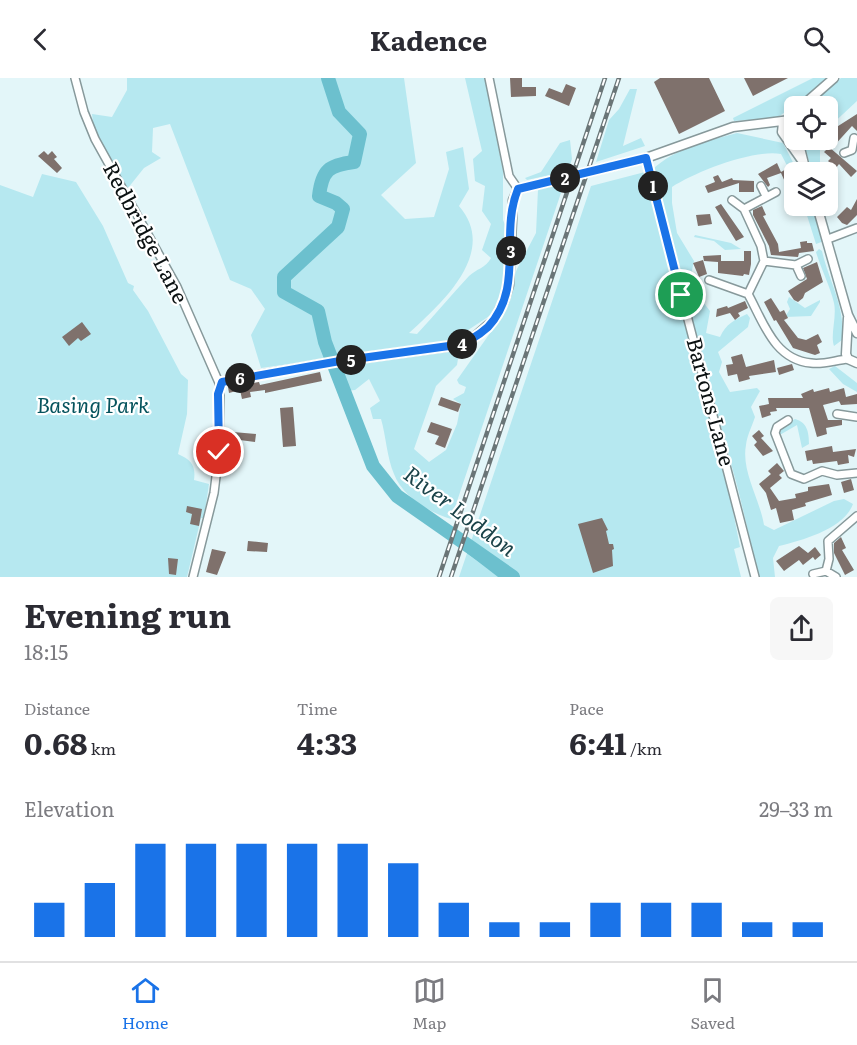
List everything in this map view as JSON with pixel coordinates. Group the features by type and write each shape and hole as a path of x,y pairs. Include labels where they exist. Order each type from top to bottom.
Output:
{"street":[{"name":"Redbridge Lane","path":"75,78 84,112 95,139 177,286 220,385"},
{"path":"193,577 214,493 219,452 220,385 226,381 340,361 466,343 484,331 499,313 509,285 512,214 518,189 509,176 489,78"},
{"path":"815,96 834,78"},
{"path":"518,189 646,158 719,131 750,124 784,127"},
{"path":"843,153 854,152 854,138"},
{"path":"797,150 802,162"},
{"path":"800,150 801,159"},
{"name":"Bartons Lane","path":"646,158 755,577"},
{"path":"761,186 766,196"},
{"path":"744,209 776,192"},
{"path":"732,200 744,209 761,246 764,261 748,294"},
{"path":"820,216 848,315 857,333"},
{"path":"828,239 857,228"},
{"path":"764,261 796,265 808,259"},
{"path":"796,265 801,276"},
{"path":"709,280 748,294 766,332 780,348 801,362 813,364 830,360 852,361"},
{"path":"722,295 725,284"},
{"path":"848,315 847,348 857,370"},
{"path":"830,360 857,342"},
{"path":"837,414 857,417"},
{"path":"788,420 777,427 776,433 785,452 789,469 798,478 804,479 822,471 837,476 857,473"},
{"path":"769,423 777,427"},
{"path":"826,571 828,541 857,516"},
{"path":"813,574 826,571 836,577"}],"green space":[{"path":"127,78 404,78 416,163 381,195 405,219 434,217 449,169 446,152 463,147 469,189 459,206 470,223 473,241 461,276 450,292 409,333 417,334 469,276 491,258 482,250 491,224 482,211 485,186 475,181 473,159 482,151 465,78 485,78 503,171 503,220 508,231 508,260 503,291 491,315 462,334 457,365 436,386 414,449 429,462 446,450 457,424 461,404 453,399 464,393 466,387 459,384 457,380 495,326 517,269 536,233 538,189 564,184 451,519 434,513 418,502 398,482 390,461 381,419 373,419 370,408 380,401 369,379 355,390 346,391 336,366 353,355 261,368 251,335 265,309 251,289 230,280 170,124 153,128 152,152 161,158 144,168 124,193 95,139 92,114 112,117 127,90"},
{"path":"813,78 830,78 806,96 784,96 784,113 777,118 734,121 733,118"},
{"path":"841,78 857,78 857,101 838,119 838,96 820,96"},
{"path":"630,89 637,89 623,146 641,138 645,146 596,162 609,120 619,109"},
{"path":"737,133 783,143 784,150 787,150 793,162 785,162 781,154 769,153 740,158 709,169 672,187 677,233 694,261 689,284 710,311 706,333 720,337 734,320 747,314 750,318 748,327 718,352 722,362 719,372 730,392 757,388 760,391 751,407 755,417 747,438 745,455 748,475 764,525 774,530 834,501 844,499 853,504 848,513 832,527 811,537 779,546 773,558 775,577 759,577 739,493 652,170 671,156 703,142"},
{"path":"570,140 572,159 568,171 527,180 525,178 541,172 560,143"},
{"path":"806,150 820,150 820,162 809,162"},
{"path":"645,172 730,496 740,547 734,549 741,577 459,577 591,186"},
{"name":"Basing Park","path":"42,174 76,182 103,226 128,283 134,286 133,290 148,311 181,374 188,380 187,414 178,454 192,464 194,480 209,484 204,518 201,518 187,577 0,577 0,185 33,197"},
{"path":"807,216 815,216 824,241 816,244"},
{"path":"695,235 731,243 741,249 725,250 714,241 694,237"},
{"path":"819,249 822,251 842,317 842,340 834,346 834,303 816,252"},
{"path":"789,297 805,308 820,300 820,302 811,316 785,317 790,309 787,302"},
{"path":"835,366 857,383 857,392 843,384 829,369"},
{"path":"795,419 805,425 808,432 809,444 802,448 797,425 778,436 780,427"}],"shaded area":[{"path":"470,543 517,577 498,577 467,553"}],"building":[{"path":"510,78 522,78 522,87 536,87 536,96 511,97"},
{"path":"660,78 709,78 725,111 679,134 654,82"},
{"path":"744,78 788,78 753,96"},
{"path":"566,84 576,88 569,106 545,96 549,88 562,93"},
{"path":"857,114 857,131 852,126 838,141 838,126"},
{"path":"832,150 857,171 851,177 838,165 838,162 828,161 831,158 824,152"},
{"path":"44,151 48,155 52,151 57,157 54,159 62,168 57,173 38,156"},
{"path":"777,163 781,172 784,170 784,180 781,173 767,178 770,185 768,187 758,174"},
{"path":"718,175 722,182 732,178 733,180 754,181 754,192 739,192 739,183 708,193 705,186 715,182 713,177"},
{"path":"857,199 857,215 847,225 842,223 837,217 847,207 851,210"},
{"path":"721,204 744,237 736,241 715,207"},
{"path":"762,206 766,215 763,216 778,244 779,252 801,248 800,242 807,241 807,243 812,243 814,251 799,253 798,257 771,255 769,246 753,215 753,210"},
{"path":"710,214 712,224 698,226 696,215"},
{"path":"744,251 751,251 751,264 749,275 744,274 743,276 718,273 718,262 704,261 703,256 721,255 721,261 744,261"},
{"path":"703,260 707,274 699,277 693,263"},
{"path":"817,262 823,282 805,293 798,302 794,300 788,291 807,279 803,268"},
{"path":"771,298 780,312 784,310 788,318 784,320 798,338 806,340 818,334 822,342 817,345 820,353 815,355 793,348 764,302"},
{"path":"745,301 748,308 738,313 740,316 735,320 730,313 716,317 717,309 727,306 728,308"},
{"path":"82,322 91,334 81,341 78,338 69,346 62,337"},
{"path":"742,354 746,367 774,360 776,372 749,376 750,379 739,382 737,374 728,376 726,365 733,364 731,357"},
{"path":"792,364 794,370 779,375 777,368"},
{"path":"320,372 322,381 265,393 265,390 250,392 251,397 242,399 240,390 229,393 228,387 259,382 260,385"},
{"path":"829,388 830,392 844,388 846,397 857,394 857,404 841,405 839,401 823,405 828,420 842,420 842,425 826,428 827,434 817,437 809,408 776,408 777,411 770,412 771,415 762,418 759,406 769,404 768,398 803,398 801,394 813,389 814,392"},
{"path":"441,397 461,404 458,412 438,405"},
{"path":"293,407 296,446 283,447 280,408"},
{"path":"431,422 452,429 445,448 435,444 439,436 427,432"},
{"path":"759,430 764,436 761,438 773,451 763,456 754,445 757,442 752,436"},
{"path":"233,432 256,434 255,442 232,439"},
{"path":"832,446 833,452 856,449 854,457 848,455 849,463 838,465 837,461 813,464 812,460 807,461 805,451"},
{"path":"777,463 784,471 779,475 782,478 770,488 779,501 796,498 795,494 808,491 808,487 829,484 832,495 805,503 806,506 792,510 794,520 780,523 776,508 771,510 766,493 759,484 771,474 768,471"},
{"path":"851,479 854,490 844,493 841,482"},
{"path":"187,506 202,509 199,526 190,524 192,514 186,512"},
{"path":"602,518 608,530 606,531 609,544 613,544 613,566 593,573 578,524"},
{"path":"841,537 846,548 842,550 854,570 845,575 834,553 834,543"},
{"path":"248,541 268,543 267,552 247,551"},
{"path":"799,546 808,553 815,547 821,555 815,560 813,557 803,565 799,560 784,571 776,561"},
{"path":"212,549 226,552 217,575 206,572"},
{"path":"168,558 178,559 176,575 169,574"}],"waterway":[{"name":"River Loddon","path":"328,78 339,112 360,134 354,162 338,165 328,170 320,187 319,196 336,203 343,209 338,227 284,277 284,292 318,311 325,342 373,466 397,496 513,577"}],"railway":[{"path":"439,577 605,78"},
{"path":"451,577 619,78"}],"route":[{"path":"219,452 218,394 222,382 340,361 456,345 466,343 484,331 499,313 509,285 513,200 518,189 646,158 681,295"}]}
